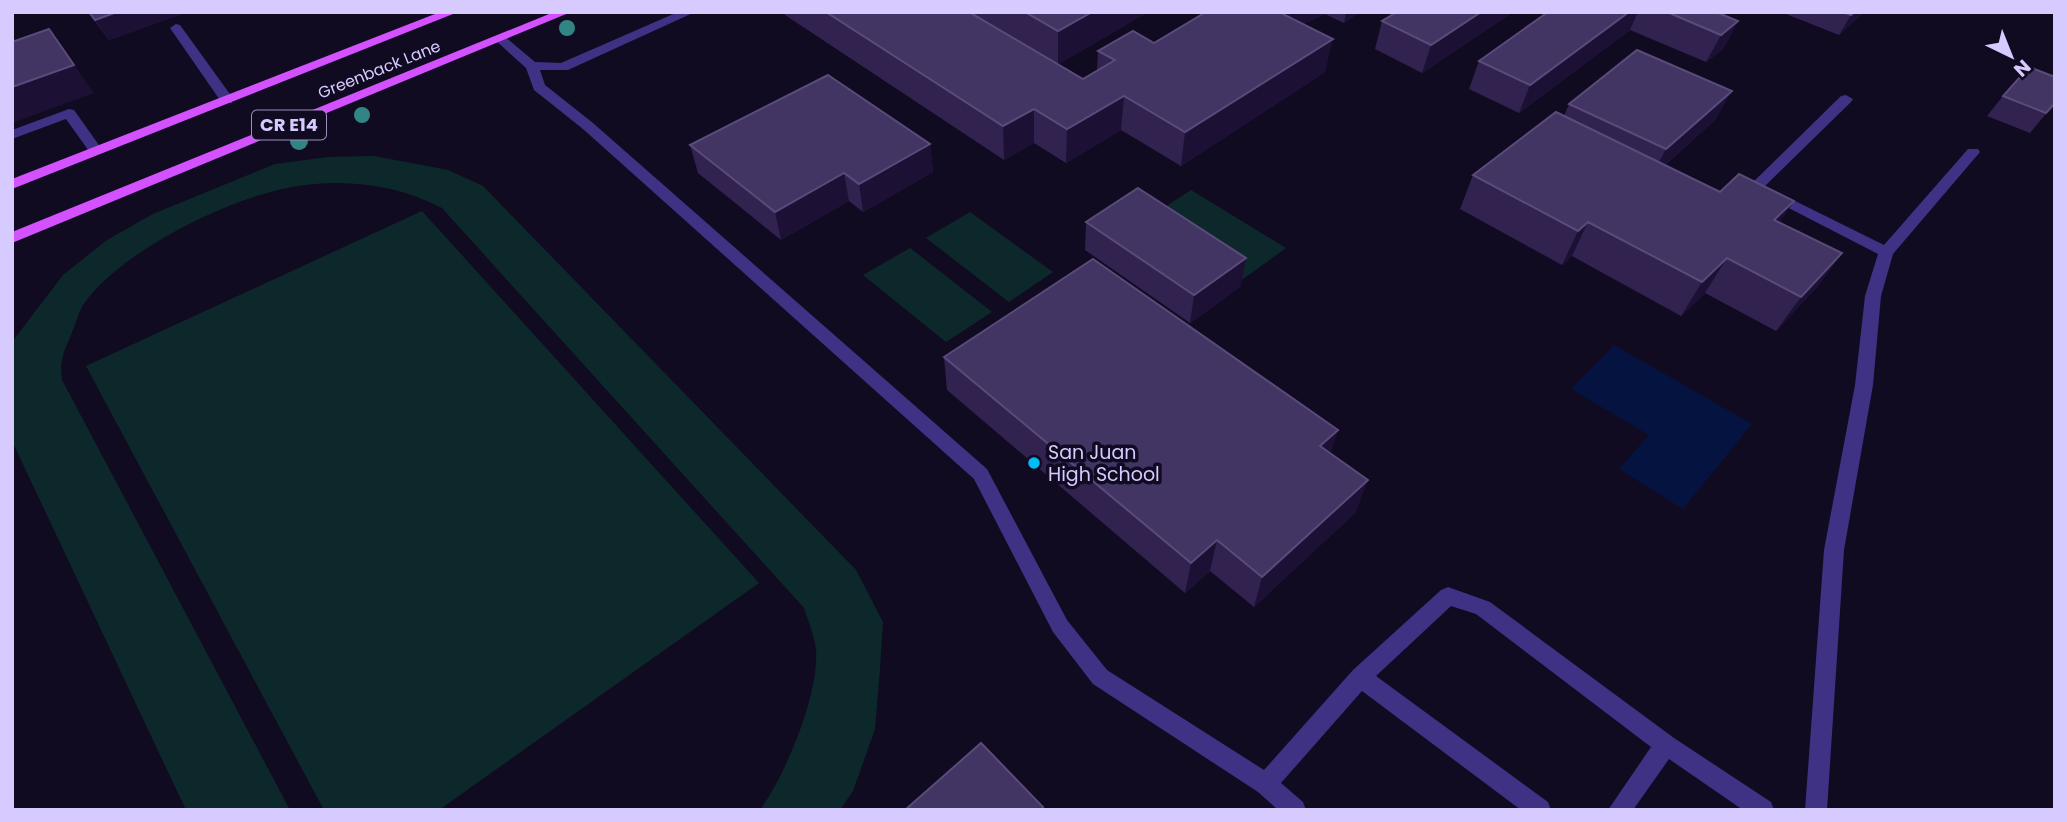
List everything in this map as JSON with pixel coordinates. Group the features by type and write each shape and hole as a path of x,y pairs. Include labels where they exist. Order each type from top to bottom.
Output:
{"main road":[{"name":"Greenback Lane","path":"12,184 452,12"},
{"name":"Greenback Lane","path":"12,238 565,12"}],"lane":[{"path":"532,66 562,67 689,12"},
{"path":"176,28 227,100"},
{"path":"500,39 532,66 539,87 588,126 981,474 1060,626 1100,677 1266,784 1295,810"},
{"path":"1846,99 1755,187 1886,252"},
{"path":"12,135 69,113 96,151"},
{"path":"1816,810 1834,550 1864,385 1873,296 1886,252 1973,152"},
{"path":"1266,784 1360,677 1448,596 1483,608 1637,725 1763,810"},
{"path":"1360,677 1540,810"},
{"path":"1619,810 1666,745"}],"green space":[{"path":"374,156 448,170 483,186 856,570 883,622 880,669 875,729 853,791 840,810 760,810 790,755 812,689 816,650 804,608 442,208 388,188 330,183 292,187 238,202 149,247 122,265 83,305 63,357 62,380 290,810 186,810 12,441 12,342 63,275 107,240 153,214 275,164 328,157"},
{"path":"1191,190 1286,248 1239,282 1145,220"},
{"path":"422,211 759,583 439,810 324,810 86,366"},
{"path":"970,212 1053,272 1009,302 926,238"},
{"path":"910,248 992,312 946,342 863,275"}],"shaded area":[{"path":"1614,345 1752,424 1683,509 1619,469 1649,435 1571,389"}],"building":[{"path":"89,12 117,12 95,20"},
{"path":"826,12 969,12 1083,79 1115,60 1098,51 1133,31 1154,43 1206,12 1279,12 1333,39 1185,132 1124,96 1067,129 1034,109 1003,126"},
{"path":"1025,12 1092,12 1058,31"},
{"path":"1397,12 1481,12 1431,45 1382,21"},
{"path":"1548,12 1629,12 1530,85 1479,61"},
{"path":"1667,12 1716,12 1738,21 1721,35"},
{"path":"49,29 74,65 12,87 12,42"},
{"path":"1637,50 1732,91 1666,149 1569,104"},
{"path":"2029,67 2055,77 2055,103 2046,113 2003,96"},
{"path":"828,75 930,144 859,184 844,173 775,212 690,145"},
{"path":"1556,112 1720,192 1739,174 1794,201 1774,220 1842,253 1801,297 1727,258 1702,282 1588,222 1578,231 1473,175"},
{"path":"1138,188 1246,258 1194,295 1086,222"},
{"path":"1093,259 1338,430 1320,446 1368,480 1262,577 1217,540 1191,563 944,357"},
{"path":"981,743 1043,807 1041,810 905,810"}],"place":[{"name":"San Juan High School","path":"1034,463"}]}
